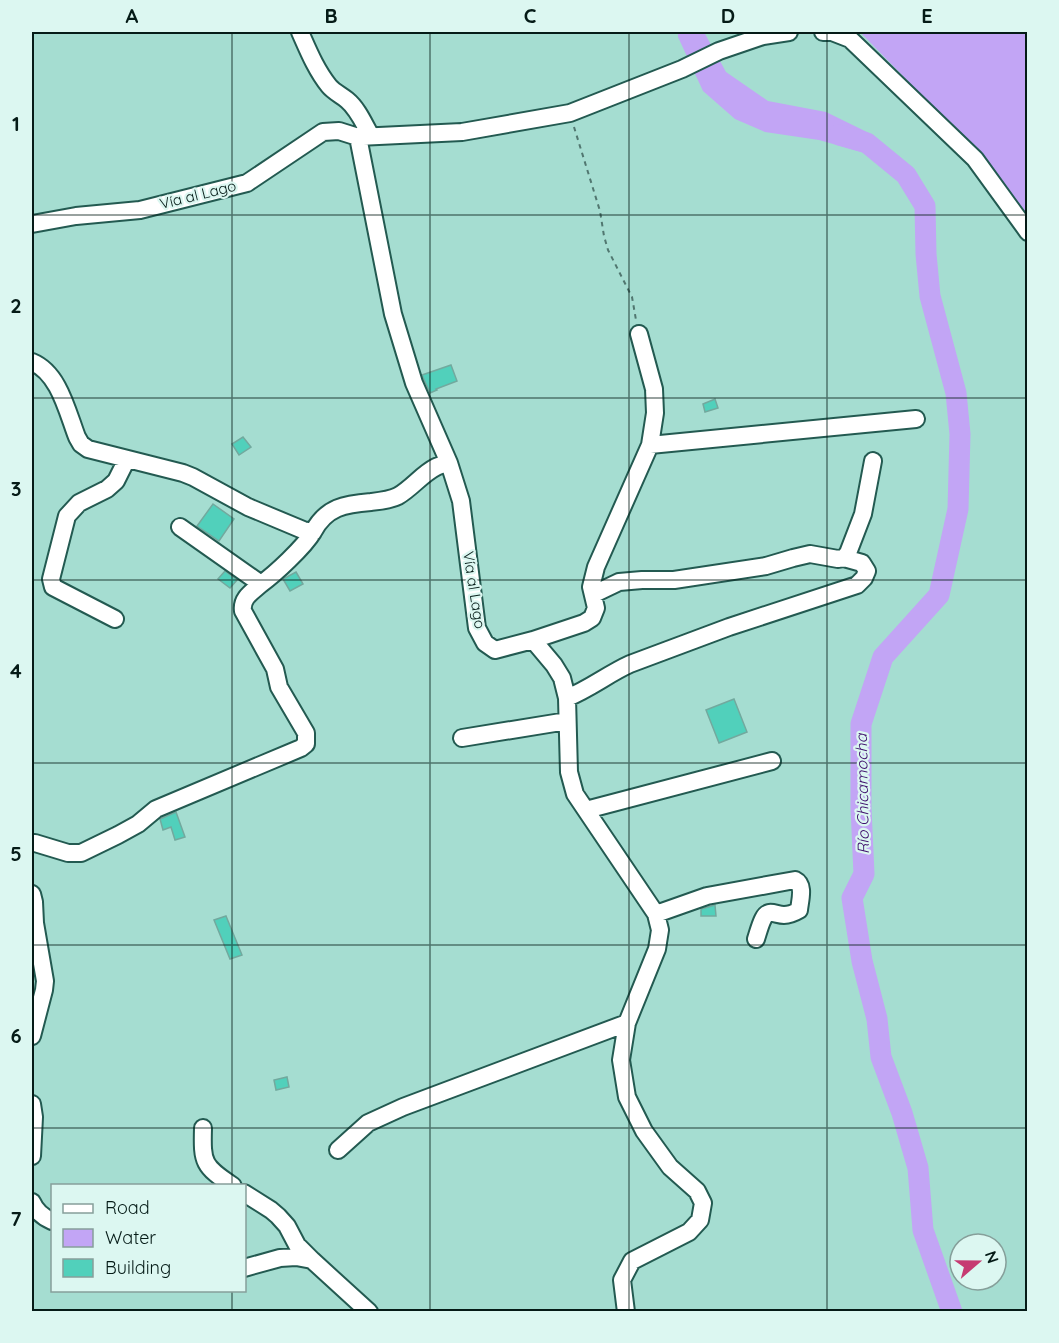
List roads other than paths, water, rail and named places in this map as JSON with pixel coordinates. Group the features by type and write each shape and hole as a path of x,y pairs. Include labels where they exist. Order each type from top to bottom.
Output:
{"street":[{"path":"300,32 329,86 356,110 365,136 462,132 570,113 682,69 719,51 763,36 789,32"},
{"path":"823,32 832,32 850,39 975,159 1028,232"},
{"name":"Vía al Lago","path":"32,224 76,216 140,210 247,183 323,132 339,131 365,136 393,314 414,383 449,463 461,501 477,628 485,643 495,650 533,640"},
{"path":"626,1311 622,1280 633,1261 689,1232 700,1220 703,1203 697,1191 670,1167 644,1131 627,1097 621,1060 627,1023 657,949 660,930 656,914 575,794 569,772 567,698 562,678 533,640 584,623 592,618 596,608 591,587 596,567 650,445 655,413 654,389 639,334"},
{"path":"32,362 50,373 81,444 88,449 183,473 248,507 313,532"},
{"path":"650,445 916,419"},
{"path":"115,619 53,587 51,579 68,516 79,503 107,489 116,481 127,459"},
{"path":"844,558 864,514 873,461"},
{"path":"32,843 68,854 81,853 138,824 156,808 306,744 306,733 279,687 275,669 243,611 243,600 294,554 326,515 349,503 382,501 398,496 432,469 449,463"},
{"path":"180,527 261,584"},
{"path":"567,698 584,691 630,663 729,627 857,585 867,571 862,563 844,558 810,554 766,566 697,577 618,582 594,594"},
{"path":"462,738 567,721"},
{"path":"586,810 772,761"},
{"path":"656,914 707,896 795,880 799,882 801,886 799,910 784,915 771,912 767,914 763,917 756,939"},
{"path":"32,894 45,981 32,1036"},
{"path":"338,1150 368,1124 403,1107 627,1023"},
{"path":"32,1104 34,1117 32,1156"},
{"path":"203,1128 202,1153 205,1161 209,1168 232,1184"},
{"path":"246,1194 278,1216 287,1226 297,1245 369,1311"},
{"path":"32,1202 34,1208 43,1217 51,1221"},
{"path":"246,1267 280,1258 296,1257 312,1260"}],"water":[{"path":"678,32 704,32 726,72 768,101 826,112 869,133 865,153 819,140 765,132 735,119 703,91 678,37"},
{"path":"860,32 1027,32 1027,215 982,157"}],"waterway":[{"name":"Río Chicamocha","path":"839,135 867,143 906,175 925,206 930,296 956,393 960,434 958,509 939,595 883,657 861,724 864,874 852,898 862,961 877,1019 881,1057 902,1113 918,1168 923,1230 952,1312"}]}
